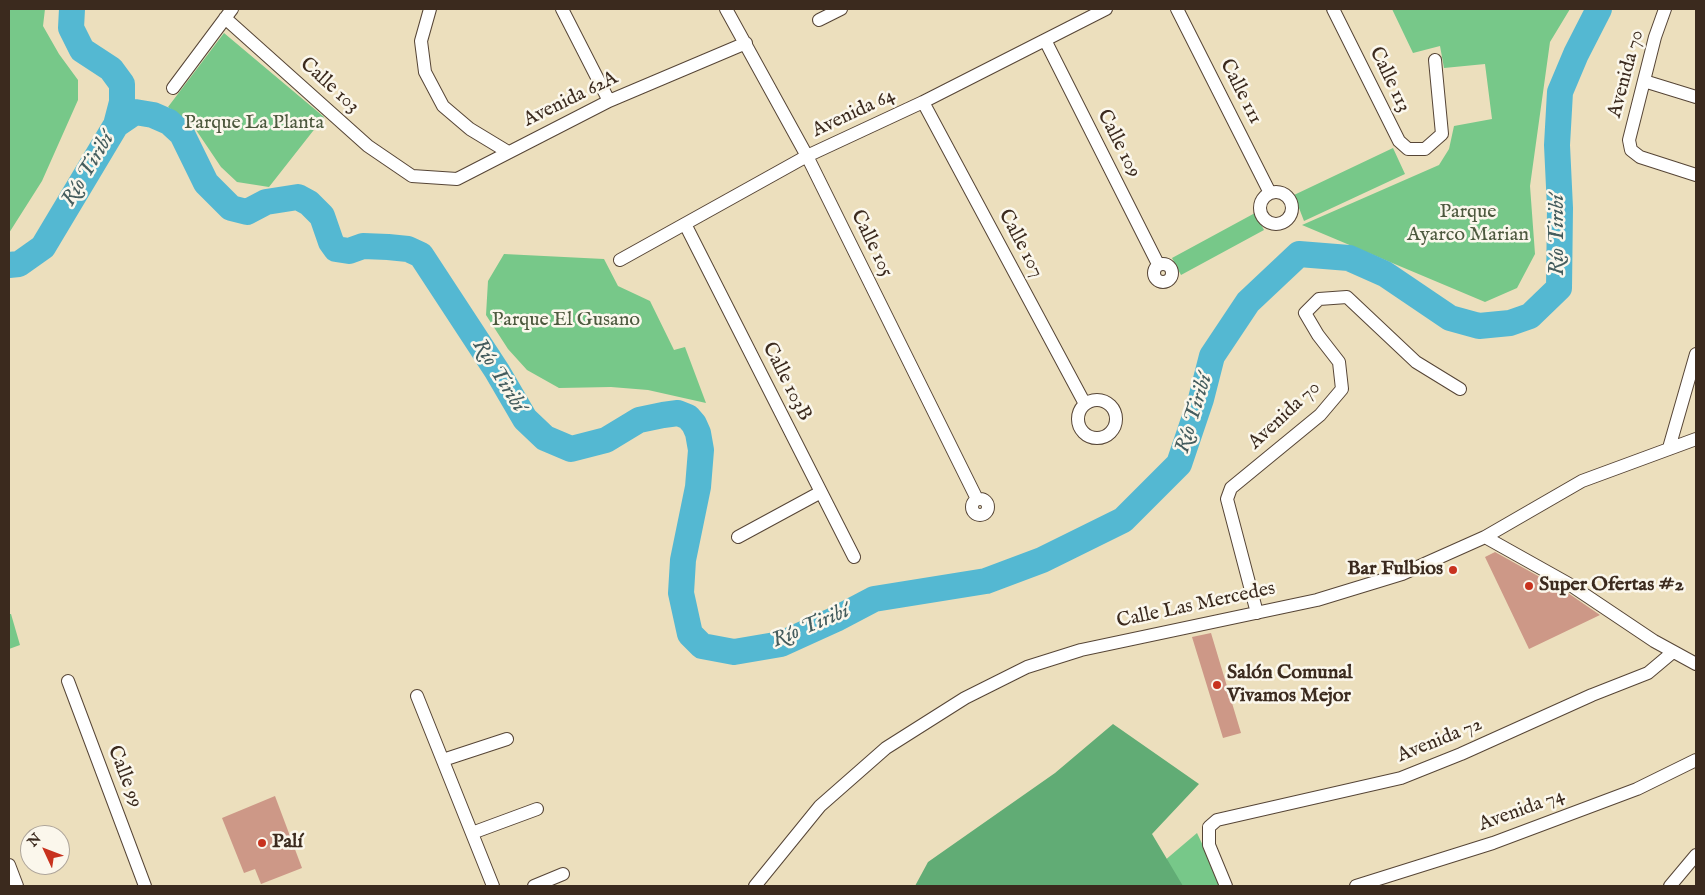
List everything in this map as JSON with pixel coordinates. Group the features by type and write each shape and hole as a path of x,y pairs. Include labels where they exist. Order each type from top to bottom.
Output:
{"street":[{"path":"430,9 421,41 426,72 443,106 470,130 508,152"},
{"path":"562,9 609,101"},
{"name":"Calle 105","path":"726,9 807,156 977,499"},
{"path":"819,20 841,9"},
{"name":"Avenida 64","path":"620,260 807,156 923,102 1106,9"},
{"name":"Calle 111","path":"1177,9 1270,193"},
{"name":"Calle 113","path":"1333,9 1399,141 1408,149 1425,149 1442,134 1435,60"},
{"name":"Avenida 70","path":"1665,9 1655,37 1629,140 1631,150 1640,157 1696,175"},
{"path":"173,88 228,13"},
{"name":"Calle 103","path":"228,13 368,146 412,176"},
{"name":"Calle 109","path":"1045,40 1158,264"},
{"name":"Avenida 62A","path":"412,176 457,179 609,101 746,43"},
{"path":"1644,80 1696,97"},
{"name":"Calle 107","path":"923,102 1085,404"},
{"name":"Calle 103B","path":"685,224 854,557"},
{"name":"Avenida 70","path":"1257,613 1227,499 1231,488 1320,415 1342,389 1339,362 1318,335 1305,312 1318,299 1346,297 1416,362 1460,389"},
{"path":"1670,448 1696,354"},
{"name":"Calle Las Mercedes","path":"755,886 820,806 886,748 965,698 1027,667 1080,650 1317,600 1402,574 1484,537 1582,481 1695,437"},
{"path":"738,537 820,492"},
{"path":"1484,537 1569,584 1654,641 1696,664"},
{"name":"Avenida 72","path":"1226,886 1209,845 1209,828 1217,820 1401,778 1553,714 1592,695 1648,673 1673,652"},
{"name":"Calle 99","path":"68,680 145,886"},
{"path":"417,696 493,886"},
{"path":"443,760 506,739"},
{"name":"Avenida 74","path":"1356,886 1493,843 1637,789 1696,760"},
{"path":"472,833 537,809"},
{"path":"1670,886 1696,855"},
{"path":"9,865 17,886"},
{"path":"534,886 563,874"}],"green space":[{"path":"9,9 45,9 43,26 59,54 78,80 78,100 42,181 9,233"},
{"name":"Parque Ayarco Marian","path":"1392,9 1570,9 1550,42 1530,186 1535,254 1517,288 1485,302 1302,225 1439,165 1449,149 1454,126 1492,119 1485,64 1444,68 1440,46 1413,53"},
{"name":"Parque La Planta","path":"224,33 324,117 269,187 237,182 221,167 192,124 168,107"},
{"path":"1393,148 1405,174 1304,221 1294,195"},
{"path":"1255,213 1264,230 1181,275 1172,258"},
{"name":"Parque El Gusano","path":"504,254 604,259 618,286 650,301 674,350 685,347 706,403 648,390 611,387 559,388 527,370 508,349 486,315 488,281"},
{"path":"9,614 11,614 20,645 9,649"},
{"path":"1113,724 1199,784 1152,834 1183,886 915,886 928,862 1055,773"},
{"path":"1197,833 1222,886 1177,886 1157,867"}],"building":[{"name":"Super Ofertas #2","path":"1495,552 1565,591 1600,615 1529,649 1485,557"},
{"name":"Salón Comunal Vivamos Mejor","path":"1211,633 1241,733 1223,738 1192,637"},
{"name":"Palí","path":"275,796 302,868 261,884 255,869 244,873 222,818"}],"waterway":[{"path":"72,9 71,28 82,50 111,69 122,84 122,102 116,125"},
{"name":"Río Tiribí","path":"9,265 19,264 43,247 116,125 135,112 153,115 169,122 182,134 206,183 231,208 247,212 266,202 298,197 309,203 322,216 331,242 336,249 349,251 363,246 388,247 408,249 421,255 497,371 525,419 545,438 571,449 606,440 639,420 663,415 678,413 688,417 694,424 698,433 701,450 698,487 683,560 681,593 690,634 702,646 734,652 781,644 874,599 986,581 1042,560 1123,520 1179,464 1201,399 1212,356 1248,302 1299,254 1349,258 1385,274 1450,318 1479,326 1510,323 1530,316 1559,288 1560,208 1557,145 1560,92 1576,54 1599,9"}],"place":[{"name":"Bar Fulbios","path":"1453,570"},
{"name":"Super Ofertas #2","path":"1529,586"},
{"name":"Salón Comunal Vivamos Mejor","path":"1217,685"},
{"name":"Palí","path":"262,843"}]}
